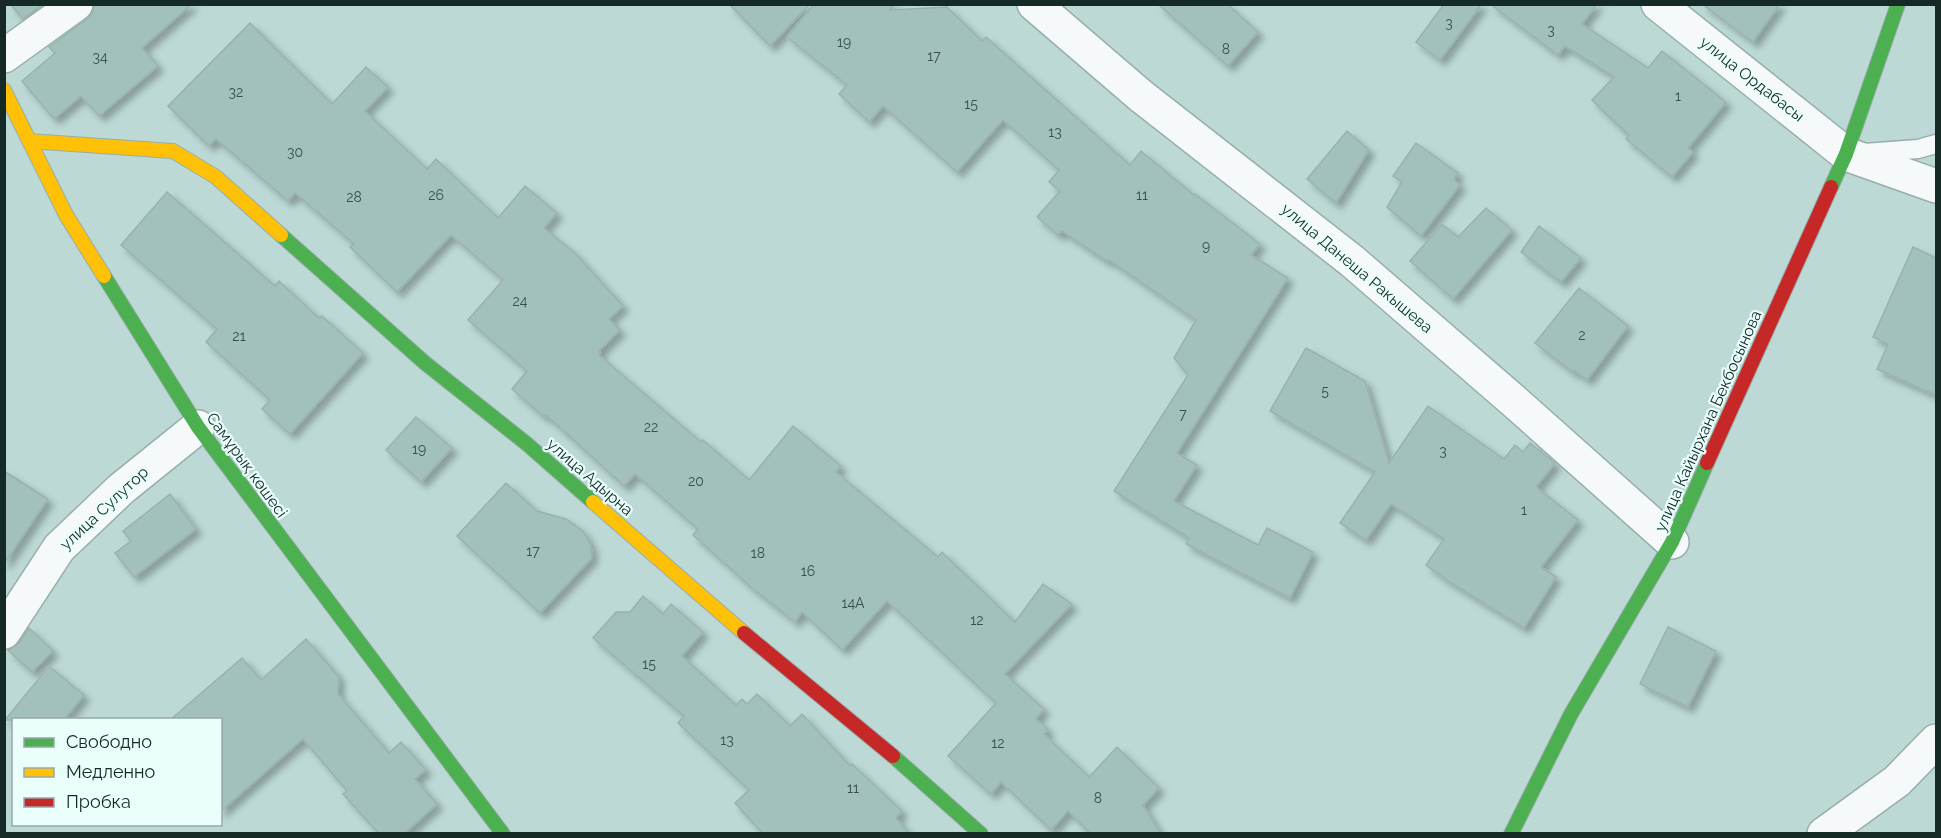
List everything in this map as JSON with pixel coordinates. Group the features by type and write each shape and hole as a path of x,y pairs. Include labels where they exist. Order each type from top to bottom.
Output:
{"street":[{"path":"4,56 76,4"},
{"name":"улица Данеша Ракышева","path":"1034,4 1141,96 1352,261 1672,542"},
{"name":"улица Ордабасы","path":"1658,4 1846,154 1936,186"},
{"name":"улица Кайырхана Бекбосынова","path":"1511,834 1571,714 1672,542 1846,154 1898,4"},
{"name":"Самұрық көшесі","path":"4,90 66,215 198,427 503,834"},
{"name":"улица Адырна","path":"29,141 173,152 216,177 425,363 527,444 770,656 922,780 981,834"},
{"name":"улица Сулутор","path":"4,632 59,548 121,489 198,427"},
{"path":"1824,834 1897,781 1936,741"}],"lane":[{"path":"1846,154 1918,149 1936,144"}],"building":[{"path":"10,4 43,4 23,19"},
{"path":"94,4 192,4 142,48 158,66 99,116 81,96 54,119 22,81 55,53 49,47 87,19 93,12"},
{"path":"729,4 810,4 770,46"},
{"path":"814,4 895,4 890,10 947,7 982,41 986,37 1130,165 1141,151 1194,195 1260,244 1251,255 1288,278 1177,453 1197,465 1174,501 1258,545 1267,528 1313,552 1290,598 1186,544 1189,538 1114,491 1188,375 1174,358 1196,320 1109,260 1108,262 1062,231 1058,235 1037,217 1060,191 1049,182 1059,170 1003,120 957,172 883,106 869,122 839,94 847,85 787,37"},
{"path":"1158,4 1227,4 1258,32 1228,66"},
{"path":"1444,4 1482,4 1440,60 1416,42"},
{"path":"1490,4 1597,4 1582,24 1648,68 1662,51 1726,102 1688,148 1693,152 1672,177 1626,139 1629,136 1592,100 1614,77 1565,46 1558,55"},
{"path":"1702,4 1780,4 1753,42"},
{"path":"250,23 332,104 366,67 388,87 365,111 427,169 436,159 498,218 525,186 557,213 544,228 575,253 623,306 609,319 620,330 599,351 601,353 599,355 749,480 793,426 841,466 836,472 938,557 942,552 1015,622 1043,584 1072,604 1005,674 1044,709 1036,719 1048,729 1044,734 1089,777 1117,747 1159,788 1143,805 1161,834 1091,834 1068,811 1051,830 1001,782 991,794 948,756 996,703 887,601 842,650 802,612 795,622 752,588 693,535 698,529 635,474 624,486 546,415 544,417 512,389 527,371 468,320 503,280 451,235 397,292 350,247 354,244 295,193 288,201 216,139 209,146 168,106"},
{"path":"1347,131 1369,150 1336,203 1307,179"},
{"path":"1416,143 1458,173 1454,180 1460,185 1421,236 1387,207 1402,182 1393,176"},
{"path":"167,192 275,286 279,281 319,318 322,316 363,353 290,434 262,409 270,400 206,342 217,329 121,245"},
{"path":"1486,208 1512,230 1453,299 1410,261 1442,224 1458,237"},
{"path":"1539,226 1581,258 1561,282 1521,252"},
{"path":"1913,247 1936,258 1936,395 1877,369 1888,344 1873,337"},
{"path":"1579,288 1628,326 1587,380 1575,371 1574,373 1535,343"},
{"path":"1306,348 1365,381 1389,463 1428,406 1504,459 1515,445 1523,452 1530,443 1555,463 1536,487 1578,520 1541,567 1556,577 1524,628 1426,565 1444,539 1391,504 1366,540 1340,523 1375,472 1270,411"},
{"path":"416,417 452,448 421,482 386,450"},
{"path":"4,471 48,499 4,564"},
{"path":"506,483 537,511 566,519 583,531 591,545 592,558 540,613 457,536"},
{"path":"170,494 196,529 134,577 115,553 131,541 123,531"},
{"path":"643,596 663,614 671,604 703,632 682,656 736,705 742,699 747,704 757,694 790,726 802,714 850,766 852,764 902,811 896,818 910,834 763,834 735,803 749,790 678,723 684,716 593,638 616,612 630,612"},
{"path":"1668,627 1716,651 1688,707 1640,684"},
{"path":"29,628 53,651 32,672 8,650 19,643"},
{"path":"306,639 339,677 338,694 389,753 401,742 426,770 415,779 437,804 404,834 379,834 343,794 347,791 303,739 222,810 222,718 172,718 242,658 261,680"},
{"path":"49,666 84,695 66,718 5,720"}],"traffic: fast":[{"path":"1831,187 1846,154 1898,4"},
{"path":"281,235 425,363 527,444 593,502"},
{"path":"104,276 198,427 503,834"},
{"path":"1511,834 1571,714 1672,542 1707,463"},
{"path":"893,756 981,834"}],"traffic: slow":[{"path":"4,90 66,215 104,276"},
{"path":"29,141 173,151 216,177 281,235"},
{"path":"593,502 744,633"}],"traffic: jam":[{"path":"1707,463 1831,187"},
{"path":"744,633 893,756"}]}
